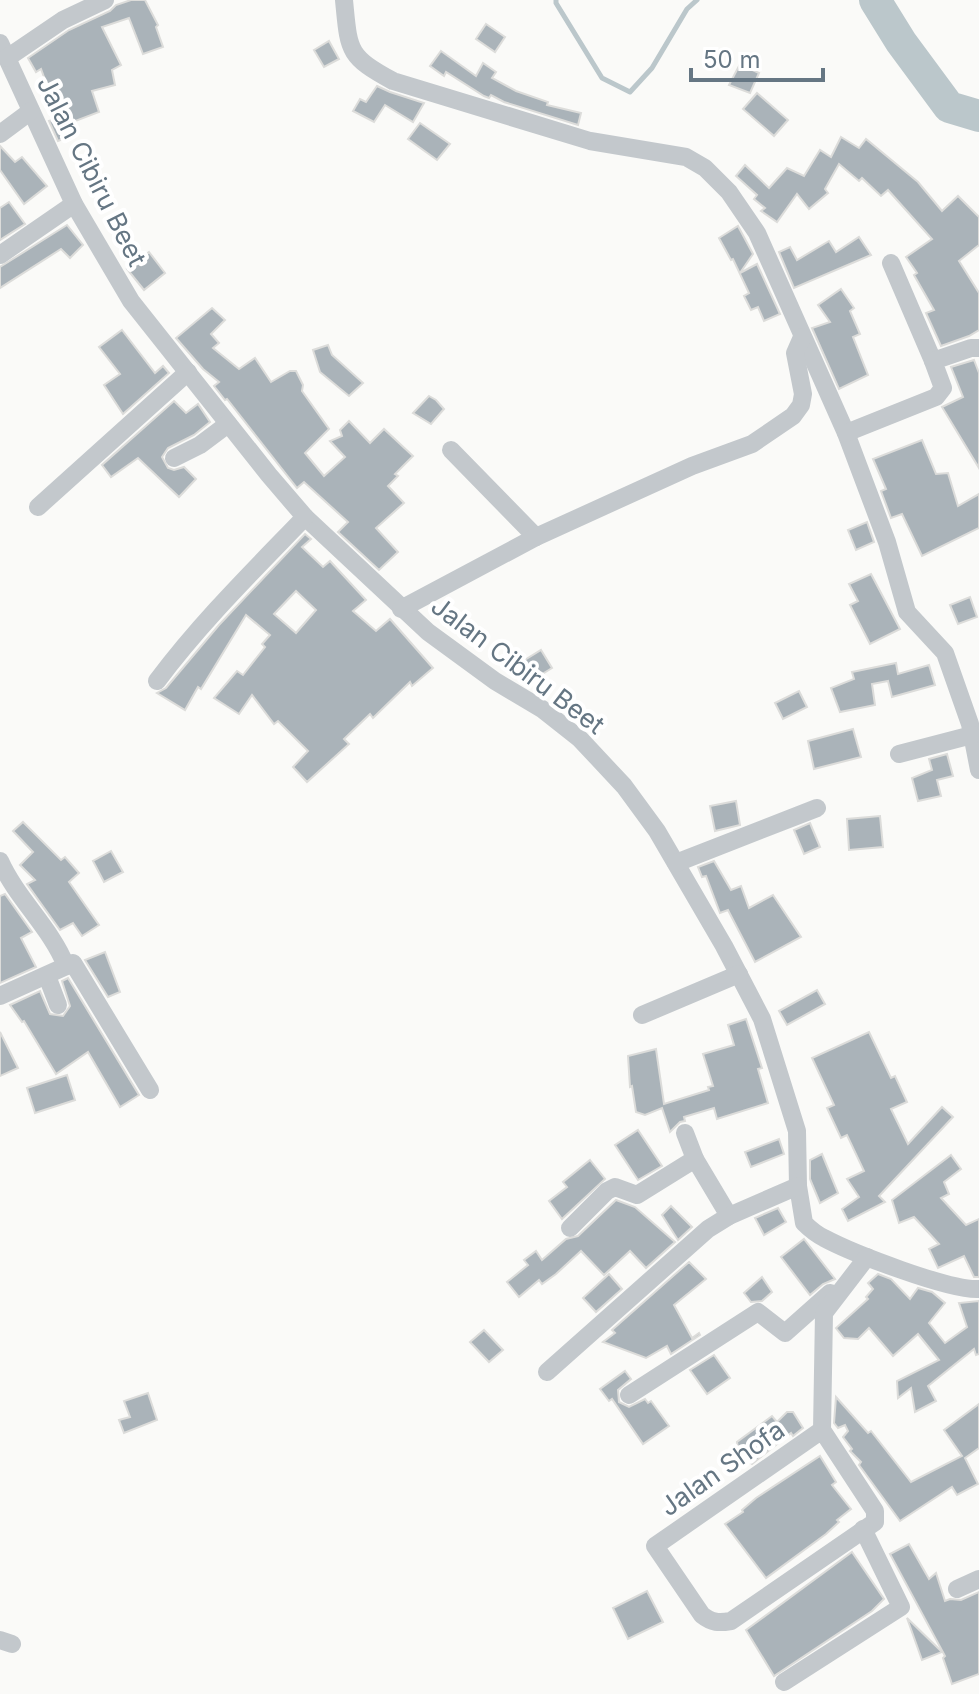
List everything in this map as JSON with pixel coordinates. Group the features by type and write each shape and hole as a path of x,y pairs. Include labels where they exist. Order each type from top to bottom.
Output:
{"street":[{"path":"3,50 105,0"},
{"path":"344,0 351,49 364,65 393,81 590,141 686,157 705,168 729,192 757,233 846,433 887,542 907,612 945,653 974,727 979,770"},
{"name":"Jalan Cibiru Beet","path":"3,50 74,204 131,301 305,517 439,641 495,681 542,709 580,739 624,786 657,831 762,1019 797,1131 798,1186 804,1223 823,1238 867,1257 952,1286 979,1289"},
{"path":"0,134 31,111"},
{"path":"0,255 74,204"},
{"path":"846,433 936,397 943,388 891,263"},
{"path":"401,609 536,537 692,466 752,444 793,416 801,405 803,394 795,353 802,337"},
{"path":"933,361 979,348"},
{"path":"38,507 188,372"},
{"path":"174,458 200,445 228,424"},
{"path":"451,450 536,537"},
{"path":"157,681 253,571 305,517"},
{"path":"899,754 974,727"},
{"path":"676,863 817,808"},
{"path":"0,861 8,880 39,920 66,966"},
{"path":"0,996 72,963 150,1090"},
{"path":"642,1015 739,974"},
{"path":"47,976 58,1005"},
{"path":"685,1133 695,1159 729,1216"},
{"path":"570,1228 607,1191 615,1187 637,1195 695,1159"},
{"path":"547,1372 708,1229 729,1216 798,1186"},
{"path":"784,1682 901,1607 863,1529 875,1522 875,1511 822,1430 824,1314 867,1257"},
{"path":"629,1395 758,1312 785,1333 823,1298 842,1290"},
{"name":"Jalan Shofa","path":"822,1430 655,1546 702,1615 718,1623 731,1621 863,1529"},
{"path":"957,1589 979,1579"}],"building":[{"path":"131,0 145,0 158,25 163,47 143,54 129,18 102,27 121,65 112,70 115,85 92,91 99,112 62,126 66,138 58,141 49,121 59,118 41,69 36,72 28,58 69,30"},
{"path":"486,24 505,37 495,52 476,39"},
{"path":"329,41 339,59 324,67 314,50"},
{"path":"441,51 476,76 483,63 496,72 492,78 516,91 548,102 547,105 581,113 578,125 491,95 489,98 446,72 444,76 430,66"},
{"path":"740,64 759,73 750,93 729,85"},
{"path":"377,86 424,103 413,122 385,105 374,122 353,111 360,99 366,102"},
{"path":"757,93 788,120 774,136 743,109"},
{"path":"420,123 450,144 437,160 408,139"},
{"path":"841,137 859,148 866,139 918,182 942,211 958,196 979,217 979,245 959,261 979,293 979,330 941,346 926,313 934,310 906,257 932,239 888,190 881,196 862,178 859,181 839,164 825,189 828,193 809,209 797,194 777,222 761,211 765,208 754,199 757,195 736,176 745,165 769,188 787,168 804,176 820,150 831,157"},
{"path":"0,146 15,162 22,157 47,186 24,204 0,170"},
{"path":"9,202 25,224 0,240 0,208"},
{"path":"67,225 83,245 70,258 61,249 0,288 0,267"},
{"path":"738,226 753,254 740,273 757,264 780,314 764,321 758,307 751,310 744,296 749,293 719,238"},
{"path":"859,237 871,255 794,288 779,252 790,247 797,260 829,241 836,252"},
{"path":"149,252 165,273 144,290 127,269"},
{"path":"841,289 854,308 850,311 860,334 853,337 868,375 839,389 812,328 830,322 818,305"},
{"path":"212,308 225,320 211,334 219,343 213,348 239,369 255,358 271,382 290,371 296,371 303,385 302,391 329,429 305,453 324,476 345,457 330,441 342,436 340,430 349,421 370,443 384,429 413,456 388,486 404,503 376,528 398,552 379,570 338,532 348,522 304,482 297,488 214,386 219,382 176,338"},
{"path":"122,330 155,373 163,366 169,373 123,414 104,385 120,374 99,347"},
{"path":"328,345 332,355 363,383 349,396 320,372 313,350"},
{"path":"974,360 979,373 979,468 942,407 963,397 951,367"},
{"path":"429,396 444,409 431,424 413,413"},
{"path":"174,401 186,413 198,404 210,422 194,435 168,448 162,457 168,468 184,467 196,479 179,497 138,458 111,477 102,465"},
{"path":"922,440 936,474 948,473 958,506 979,494 979,528 922,556 902,514 891,518 881,491 886,489 873,459"},
{"path":"867,522 874,542 856,550 848,530"},
{"path":"305,534 311,539 302,547 323,567 330,561 366,600 353,611 376,631 390,619 433,668 412,686 410,682 373,718 370,714 344,739 349,744 307,782 293,767 308,751 278,721 274,724 252,695 239,714 214,698 237,671 243,675 265,647 262,644 270,635 246,615 185,710 157,693 166,688 219,625","holes":["296,591 316,610 296,633 274,614"]},
{"path":"871,574 900,629 870,644 850,605 858,601 849,584"},
{"path":"970,597 977,617 958,624 950,605"},
{"path":"541,650 552,668 526,684 515,666"},
{"path":"896,663 898,674 929,665 935,685 892,697 888,681 872,684 875,705 840,712 831,688 854,679 852,672"},
{"path":"799,691 807,707 783,719 775,703"},
{"path":"853,729 861,757 814,769 808,741"},
{"path":"947,754 953,776 937,780 941,796 918,801 912,778 932,770 929,759"},
{"path":"736,801 740,825 715,831 710,806"},
{"path":"880,816 883,847 849,850 847,819"},
{"path":"23,822 61,860 65,857 79,873 69,882 99,925 82,936 73,923 60,930 27,884 35,880 20,865 33,852 13,831"},
{"path":"810,823 820,847 804,854 794,830"},
{"path":"111,851 123,872 104,882 93,861"},
{"path":"714,861 731,890 741,886 749,908 773,895 801,937 755,962 728,910 720,913 706,876 702,877 698,867"},
{"path":"5,894 32,932 21,938 36,967 0,983 0,896"},
{"path":"105,952 120,992 108,997 85,960"},
{"path":"68,978 139,1095 120,1107 88,1052 56,1074 24,1021 10,1005 40,991 50,1014 63,1016 70,1006 62,981"},
{"path":"817,990 825,1004 787,1025 779,1011"},
{"path":"746,1019 762,1068 758,1069 768,1103 717,1119 714,1108 684,1117 685,1121 670,1132 662,1108 645,1115 636,1112 630,1087 628,1056 656,1049 664,1104 709,1090 708,1087 713,1086 703,1054 734,1045 728,1025"},
{"path":"0,1032 18,1068 0,1076"},
{"path":"869,1032 891,1078 895,1076 907,1102 891,1109 908,1144 942,1107 953,1117 879,1196 885,1202 848,1221 842,1209 859,1197 847,1179 864,1171 847,1135 841,1138 827,1108 834,1105 812,1058"},
{"path":"67,1075 75,1100 35,1113 27,1088"},
{"path":"638,1130 662,1166 638,1180 615,1145"},
{"path":"779,1139 784,1154 751,1167 745,1152"},
{"path":"822,1154 838,1193 820,1203 810,1179 810,1160"},
{"path":"951,1155 961,1169 944,1182 949,1194 941,1198 966,1225 979,1219 979,1277 974,1277 964,1256 938,1268 929,1249 939,1244 914,1217 899,1223 892,1200"},
{"path":"590,1160 605,1179 562,1219 549,1201 567,1187 563,1182"},
{"path":"616,1200 635,1207 675,1242 646,1268 630,1251 604,1275 581,1251 556,1274 542,1284 539,1280 519,1297 507,1282 528,1265 524,1260 536,1251 542,1260 566,1239 578,1236"},
{"path":"671,1206 692,1227 678,1240 662,1215"},
{"path":"778,1208 786,1222 764,1235 755,1218"},
{"path":"804,1239 835,1279 810,1295 781,1257"},
{"path":"689,1262 706,1279 674,1305 692,1338 700,1335 671,1354 667,1346 646,1358 603,1342 615,1333 612,1330"},
{"path":"609,1274 622,1289 596,1312 583,1298"},
{"path":"878,1274 891,1279 910,1299 918,1288 932,1292 945,1303 929,1323 945,1343 967,1327 959,1303 979,1301 979,1354 976,1355 974,1349 928,1386 936,1401 915,1412 911,1388 898,1398 897,1381 939,1360 918,1334 893,1356 869,1328 858,1339 844,1338 836,1328 868,1299 866,1297 873,1289 868,1283"},
{"path":"762,1277 772,1292 762,1301 751,1302 744,1293"},
{"path":"484,1330 503,1350 489,1362 470,1342"},
{"path":"714,1355 730,1378 707,1394 690,1370"},
{"path":"625,1371 631,1379 618,1390 619,1402 629,1407 645,1399 648,1403 651,1401 669,1426 643,1444 612,1399 609,1401 600,1389"},
{"path":"148,1393 157,1420 124,1433 119,1420 130,1417 124,1401"},
{"path":"836,1397 868,1433 871,1431 911,1482 962,1456 944,1430 979,1404 979,1448 965,1458 978,1484 957,1495 952,1487 900,1521 859,1465 861,1462 850,1451 852,1449 843,1437 848,1431 845,1425 838,1428 834,1423"},
{"path":"787,1412 793,1412 803,1428 793,1436 791,1433 752,1464 739,1454 737,1442 772,1416 777,1422"},
{"path":"820,1456 836,1482 832,1485 851,1509 826,1534 766,1578 725,1524 756,1498"},
{"path":"909,1544 929,1579 936,1573 945,1601 961,1600 979,1592 979,1674 952,1684 943,1658 945,1656 890,1554"},
{"path":"852,1552 884,1599 872,1611 774,1676 746,1630"},
{"path":"647,1591 663,1622 628,1639 613,1608"},
{"path":"907,1618 942,1652 922,1660"}],"waterway":[{"path":"556,0 602,78 630,92 652,68 687,9 697,0"},
{"path":"875,0 901,42 949,107 979,116"}]}
